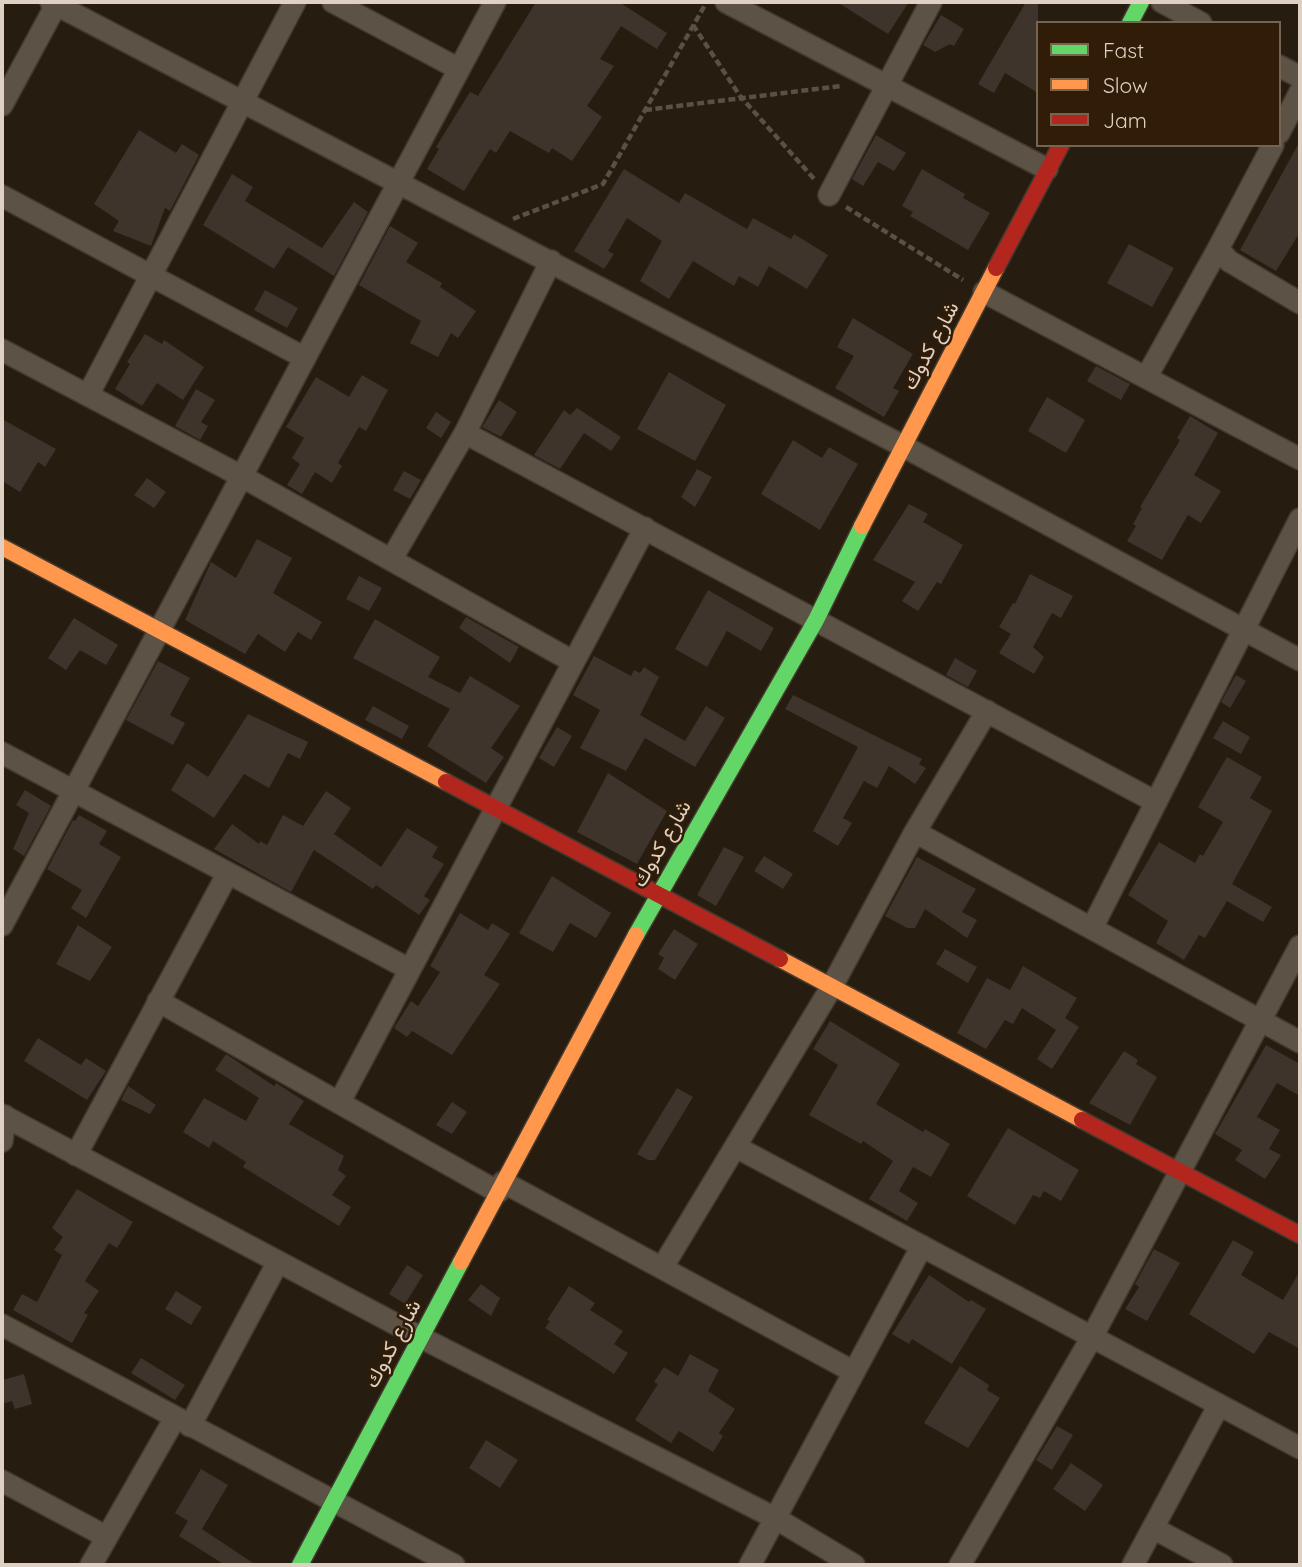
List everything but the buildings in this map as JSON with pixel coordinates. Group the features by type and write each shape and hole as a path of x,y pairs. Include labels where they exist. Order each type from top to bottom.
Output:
{"street":[{"path":"88,395 295,2"},
{"path":"333,2 459,69"},
{"path":"2,925 495,2"},
{"path":"726,2 1047,169"},
{"path":"829,195 884,84 931,2"},
{"path":"1131,21 1141,2"},
{"path":"1162,2 1197,21"},
{"path":"2,105 54,3 901,445 1300,660"},
{"path":"1281,67 1300,77"},
{"path":"1281,129 1300,92"},
{"name":"شارع كدوك","path":"300,1565 657,895 816,620 901,445 1060,147"},
{"path":"1147,376 1272,147"},
{"path":"2,196 150,278 304,358"},
{"path":"1218,249 1229,261 1300,303"},
{"path":"391,560 465,433 551,261"},
{"path":"984,292 1300,459"},
{"path":"2,350 241,476 572,661"},
{"path":"465,433 1156,802"},
{"path":"1092,928 1300,520"},
{"path":"339,1102 493,808 645,528"},
{"path":"2,547 1300,1236"},
{"path":"663,1268 831,988 915,832 986,711"},
{"path":"2,753 408,969"},
{"path":"915,832 1300,1042"},
{"path":"76,1155 228,873"},
{"path":"960,1565 1092,1337 1300,946"},
{"path":"158,1001 339,1102 500,1187 663,1268 854,1372"},
{"path":"2,1140 3,1116 420,1337 775,1518 854,1565"},
{"path":"736,1147 1300,1448"},
{"path":"750,1565 922,1246"},
{"path":"91,1565 183,1422 278,1262"},
{"path":"2,1325 454,1565"},
{"path":"1133,1565 1219,1405"},
{"path":"2,1481 107,1537"},
{"path":"1153,1528 1222,1565"}],"path":[{"path":"489,228 603,184 707,2"},
{"path":"645,110 884,84"}],"traffic: fast":[{"path":"1131,21 1141,2"},
{"path":"636,935 816,620 862,526"},
{"path":"300,1565 461,1262"}],"traffic: slow":[{"path":"862,526 996,268"},
{"path":"2,547 446,782"},
{"path":"461,1262 636,935"},
{"path":"780,959 1082,1120"}],"traffic: jam":[{"path":"996,268 1060,147"},
{"path":"446,782 780,959"},
{"path":"1082,1120 1300,1235"}]}
